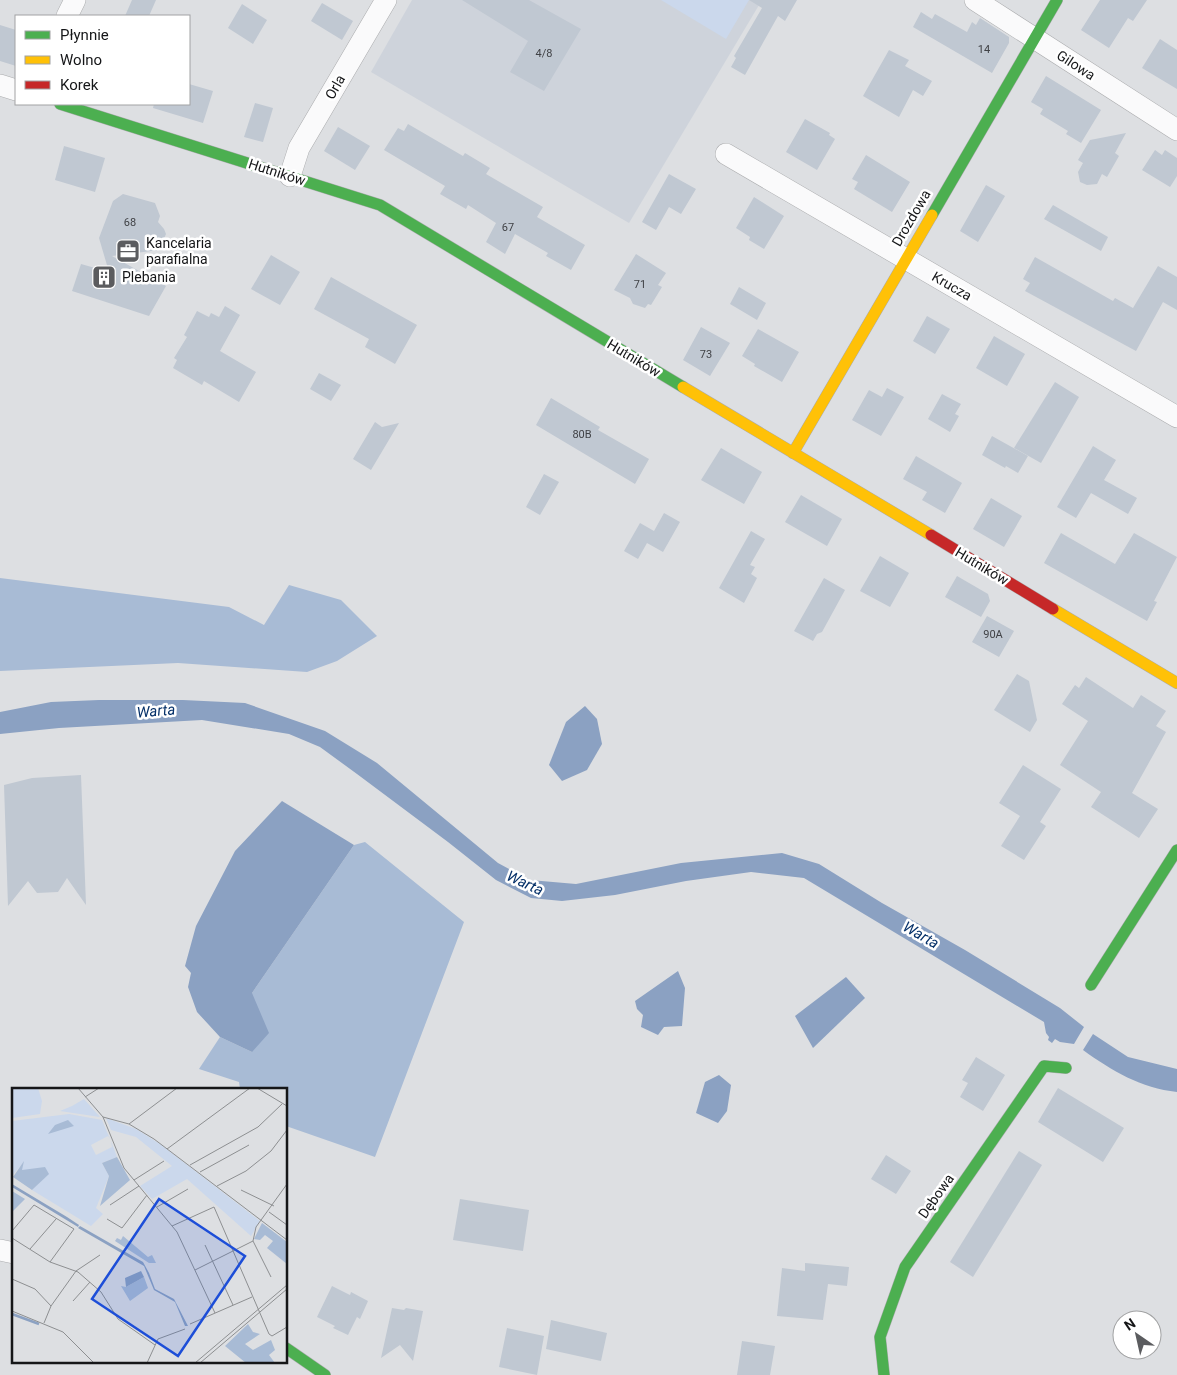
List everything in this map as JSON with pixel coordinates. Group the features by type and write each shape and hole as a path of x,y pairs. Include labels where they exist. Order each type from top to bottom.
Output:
{"street":[{"path":"68,15 75,0"},
{"name":"Orla","path":"290,176 299,148 386,0"},
{"name":"Gilowa","path":"975,0 1177,130"},
{"name":"Drozdowa","path":"793,453 1057,0"},
{"path":"0,85 15,90"},
{"name":"Hutników","path":"63,105 380,206 1177,683"},
{"name":"Krucza","path":"726,154 1177,417"},
{"path":"1091,984 1177,850"},
{"name":"Dębowa","path":"884,1375 880,1337 905,1267 1044,1066 1066,1068"},
{"path":"288,1349 325,1375"}],"shaded area":[{"path":"412,0 762,0 629,223 371,72"},
{"path":"661,0 749,0 726,39"},
{"path":"0,578 229,607 264,625 289,585 341,600 377,636 337,661 307,672 178,663 0,671"},
{"path":"365,842 464,922 375,1157 288,1127 288,1088 240,1088 239,1082 199,1069 220,1037 252,1052 252,993 354,845"}],"water":[{"name":"Warta","path":"183,700 245,703 325,731 377,763 498,863 530,880 576,884 681,863 782,853 819,864 1060,1008 1084,1027 1074,1044 1060,1042 1055,1039 1052,1043 1048,1040 1049,1037 1046,1033 1044,1022 804,878 751,872 686,881 615,895 562,901 531,898 496,880 320,747 289,734 202,720 59,728 0,734 0,712 51,702"},
{"path":"585,706 597,719 602,744 587,770 562,781 549,765 566,722"},
{"path":"282,801 354,845 252,993 269,1033 252,1052 220,1037 197,1012 188,987 191,973 185,966 196,926 235,851"},
{"path":"678,971 685,988 682,1026 664,1027 658,1035 641,1027 643,1015 637,1009 635,1001"},
{"path":"846,977 865,998 813,1048 795,1016"},
{"path":"1093,1034 1128,1057 1177,1069 1177,1092 1151,1087 1127,1077 1094,1058 1083,1050"},
{"path":"719,1075 731,1085 727,1111 718,1123 696,1113 705,1082"}],"building":[{"path":"132,0 156,0 149,15 125,15"},
{"path":"462,0 529,0 581,29 544,91 510,72 528,41"},
{"path":"749,0 797,0 785,21 778,16 745,75 731,67 736,58 734,56 762,8"},
{"path":"1100,0 1147,0 1133,21 1128,18 1109,48 1081,30"},
{"path":"322,3 353,21 342,40 311,21"},
{"path":"242,4 267,20 253,44 228,28"},
{"path":"921,12 932,19 935,14 967,32 972,22 976,25 980,18 1009,37 1009,43 992,73 913,27"},
{"path":"0,25 15,30 15,66 0,61"},
{"path":"1160,39 1177,50 1177,89 1142,68"},
{"path":"889,50 909,60 905,66 932,81 923,96 913,90 899,117 863,96"},
{"path":"1046,76 1101,110 1081,143 1066,134 1068,131 1040,114 1043,109 1031,102"},
{"path":"190,84 213,91 203,123 153,108 154,105 190,105"},
{"path":"255,103 273,108 263,142 244,137"},
{"path":"805,119 830,133 829,135 835,139 817,170 786,152"},
{"path":"408,124 463,156 465,153 490,168 486,174 543,207 537,217 585,245 571,270 546,256 548,253 515,234 505,254 486,242 496,223 468,205 466,209 440,194 445,186 384,150 398,128 404,131"},
{"path":"338,127 370,146 355,170 324,151"},
{"path":"1126,133 1115,153 1119,156 1107,177 1102,174 1097,184 1087,185 1080,182 1078,172 1083,163 1078,160 1090,140"},
{"path":"64,146 105,158 95,192 55,180"},
{"path":"1155,150 1162,155 1165,150 1177,158 1177,176 1170,187 1142,170"},
{"path":"866,155 910,182 892,212 854,189 858,182 852,179"},
{"path":"669,174 696,189 681,214 669,207 656,230 642,222"},
{"path":"986,185 1005,196 978,242 960,231"},
{"path":"123,194 155,203 160,216 158,222 166,234 159,250 112,256 166,286 149,316 72,291 81,264 109,272 99,238 113,201"},
{"path":"754,197 784,216 764,249 749,240 750,237 736,228"},
{"path":"1053,205 1108,237 1101,251 1044,219"},
{"path":"636,254 666,273 658,285 662,287 651,305 648,304 645,308 633,304 630,298 614,290"},
{"path":"271,255 300,272 280,305 251,289"},
{"path":"1035,257 1113,301 1115,298 1133,308 1158,266 1177,277 1177,310 1163,302 1136,351 1025,291 1030,283 1023,279"},
{"path":"331,277 417,325 395,364 365,347 369,339 314,309"},
{"path":"739,287 766,303 757,320 730,304"},
{"path":"225,306 240,315 220,351 256,372 239,402 204,381 202,385 173,368 177,360 174,358 187,337 184,335 197,311 209,317 211,313 219,317"},
{"path":"927,316 950,329 935,354 913,341"},
{"path":"701,327 730,343 710,376 683,360"},
{"path":"758,329 799,352 782,382 754,366 755,364 742,356"},
{"path":"994,336 1025,354 1007,386 976,368"},
{"path":"319,373 341,385 331,401 310,389"},
{"path":"1055,382 1079,397 1041,463 1014,448"},
{"path":"887,388 904,397 881,436 852,420 869,390 882,397"},
{"path":"942,394 961,404 955,414 959,416 950,432 928,419"},
{"path":"551,398 600,427 598,430 649,459 635,484 536,425"},
{"path":"375,422 382,427 399,423 371,470 353,459"},
{"path":"992,436 1028,456 1018,473 982,455"},
{"path":"1093,446 1116,460 1104,480 1137,498 1128,514 1091,493 1076,518 1057,507"},
{"path":"721,448 762,472 744,504 701,480"},
{"path":"916,456 962,483 945,513 922,500 927,492 903,479"},
{"path":"544,474 559,482 540,515 526,507"},
{"path":"801,495 842,519 827,546 785,522"},
{"path":"991,498 1022,516 1004,547 973,529"},
{"path":"664,513 680,522 663,552 647,543 638,559 624,551 640,523 654,531"},
{"path":"751,531 765,539 750,565 755,567 751,574 757,578 744,603 719,588"},
{"path":"1061,533 1115,564 1134,533 1177,557 1154,601 1157,602 1147,621 1044,563"},
{"path":"880,556 909,573 890,607 860,591"},
{"path":"957,576 988,594 990,601 981,617 945,597"},
{"path":"824,578 845,590 822,632 817,634 813,641 794,631"},
{"path":"987,616 1014,631 999,657 972,642"},
{"path":"1017,674 1029,681 1037,720 1030,732 994,710"},
{"path":"1086,677 1133,708 1141,695 1166,711 1156,726 1166,732 1132,793 1158,809 1139,838 1091,807 1101,792 1060,765 1088,721 1062,704 1075,685 1079,688"},
{"path":"1023,765 1061,789 1040,822 1046,826 1024,860 1001,846 1020,816 999,803"},
{"path":"81,775 86,905 67,878 58,892 37,893 28,881 8,906 4,785 32,778"},
{"path":"976,1057 1005,1075 983,1111 960,1097 968,1083 962,1080"},
{"path":"1058,1088 1124,1128 1103,1162 1038,1122"},
{"path":"1019,1151 1042,1165 973,1277 950,1262"},
{"path":"886,1155 911,1171 896,1194 871,1179"},
{"path":"460,1199 529,1210 523,1251 453,1240"},
{"path":"805,1263 849,1267 847,1286 828,1284 823,1320 777,1316 782,1268 805,1271"},
{"path":"332,1286 350,1295 351,1292 368,1301 360,1319 357,1317 348,1335 317,1317"},
{"path":"392,1308 423,1311 413,1361 400,1345 381,1358"},
{"path":"551,1320 607,1333 601,1361 546,1349"},
{"path":"507,1328 544,1336 537,1375 499,1367"},
{"path":"742,1341 775,1346 770,1375 737,1375"}],"traffic: fast":[{"path":"932,215 1057,0"},
{"path":"63,105 380,205 683,387"},
{"path":"1091,985 1177,850"},
{"path":"884,1375 880,1337 905,1267 1044,1066 1066,1068"},
{"path":"288,1349 325,1375"}],"traffic: slow":[{"path":"793,453 932,215"},
{"path":"683,387 931,535"},
{"path":"1053,609 1177,683"}],"traffic: jam":[{"path":"931,535 1053,609"}],"place":[{"name":"Kancelaria parafialna","path":"128,251"},
{"name":"Plebania","path":"104,277"}]}
